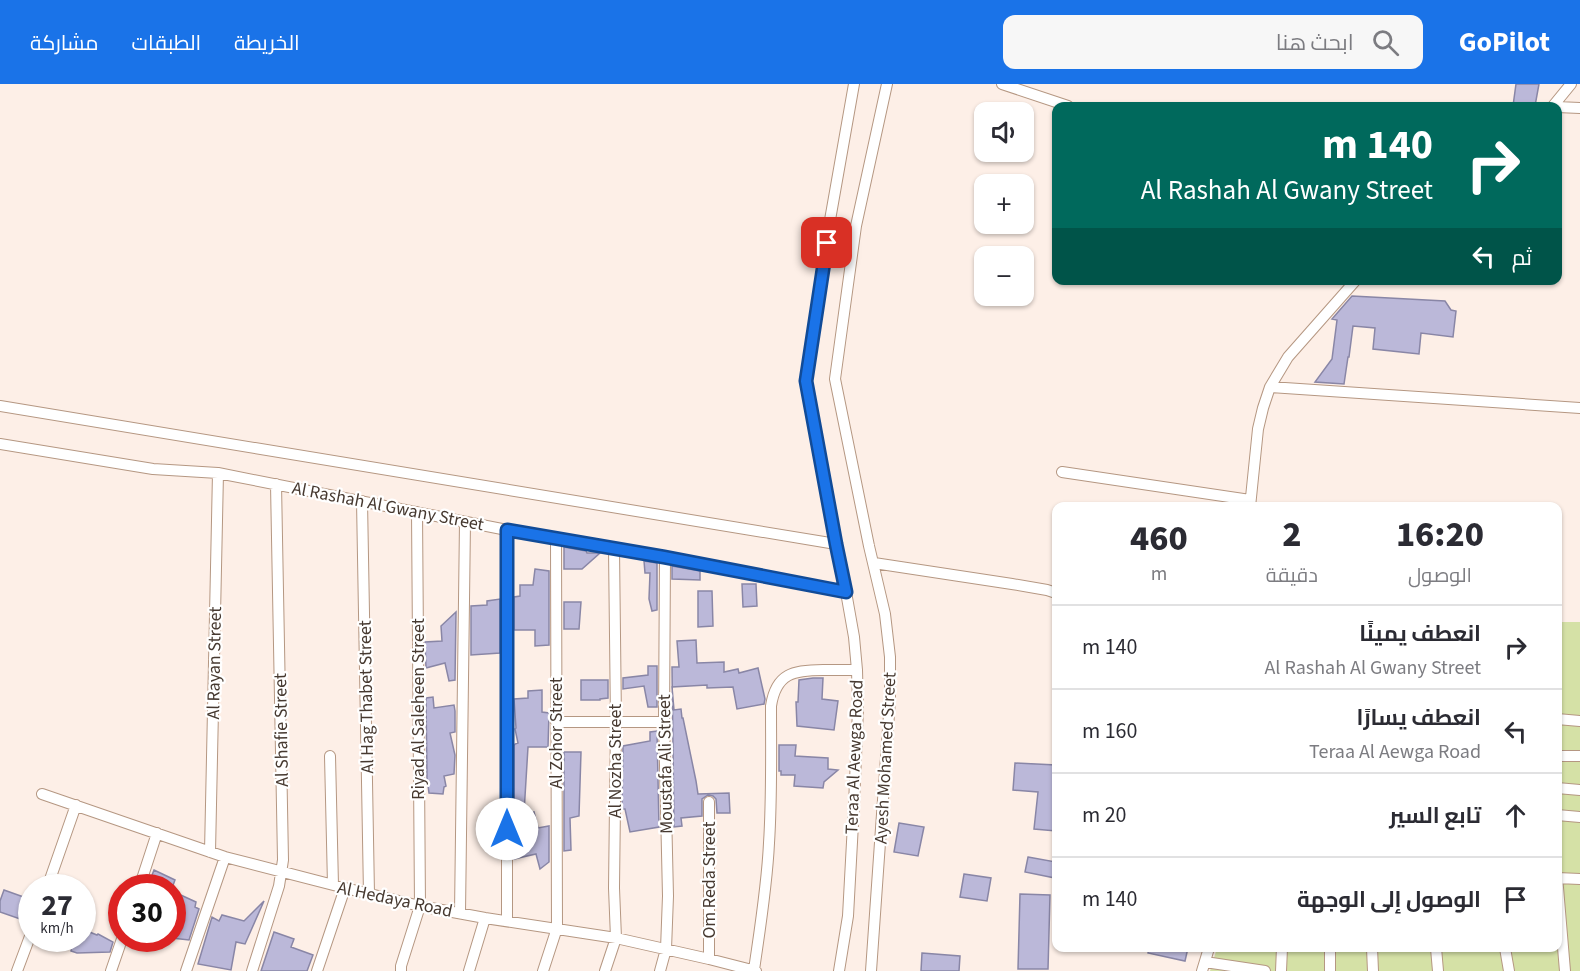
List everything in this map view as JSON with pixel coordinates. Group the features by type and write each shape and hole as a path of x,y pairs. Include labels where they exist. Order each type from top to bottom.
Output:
{"street":[{"name":"Teraa Al Aewga Road","path":"839,971 848,916 850,883 858,720 857,670 854,637 806,381 830,220 854,84"},
{"name":"Ayesh Mohamed Street","path":"871,971 890,700 890,657 885,614 835,380 856,226 887,84"},
{"path":"1002,84 1056,102"},
{"path":"1558,102 1571,84"},
{"path":"1562,104 1580,108"},
{"path":"1250,502 1258,429 1270,387 1288,357 1352,285"},
{"path":"1270,387 1580,408"},
{"name":"Al Rashah Al Gwany Street","path":"0,406 836,544"},
{"name":"Al Rashah Al Gwany Street","path":"0,444 153,469 218,473 507,530 846,592"},
{"path":"1062,472 1238,502"},
{"name":"Al Rayan Street","path":"210,852 218,473"},
{"name":"Al Shafie Street","path":"252,971 277,892 281,873 283,837 276,484"},
{"name":"Al Hag Thabet Street","path":"362,501 369,894"},
{"name":"Riyad Al Saleheen Street","path":"401,971 420,906 417,512"},
{"path":"460,913 465,522"},
{"path":"507,530 507,921"},
{"name":"Al Zohor Street","path":"543,971 557,928 556,539"},
{"name":"Al Nozha Street","path":"605,971 616,938 614,549"},
{"name":"Moustafa Ali Street","path":"660,971 666,950 668,896 663,722 664,557"},
{"path":"874,563 1052,592"},
{"path":"755,971 769,843 773,694 778,684 786,676 796,671 857,670"},
{"path":"1562,719 1580,721"},
{"path":"556,722 663,722"},
{"path":"330,756 333,885"},
{"path":"1562,756 1580,756"},
{"path":"1562,788 1580,790"},
{"name":"Al Hedaya Road","path":"42,794 225,857 281,873 420,906 616,938 709,959 722,967 755,971"},
{"name":"Om Reda Street","path":"709,802 709,959"},
{"path":"52,874 76,805"},
{"path":"1562,815 1580,817"},
{"path":"144,874 157,833"},
{"path":"186,971 225,857"},
{"path":"1562,877 1580,879"},
{"path":"316,971 345,888"},
{"path":"469,971 485,918"},
{"path":"1562,936 1565,971"},
{"path":"17,971 24,952"},
{"path":"111,971 118,952"},
{"path":"1281,971 1282,952"},
{"path":"1330,952 1330,971"},
{"path":"1372,952 1373,971"},
{"path":"1436,952 1438,971"},
{"path":"1506,952 1509,971"},
{"path":"1203,966 1265,971"}],"green space":[{"path":"1562,622 1580,622 1580,971 1210,971 1216,952 1562,952"}],"building":[{"path":"1516,84 1539,84 1536,102 1514,102"},
{"path":"1352,296 1445,301 1451,310 1456,311 1453,337 1421,333 1419,354 1373,349 1375,328 1353,326 1344,384 1315,382 1332,359 1337,320 1332,319"},
{"path":"564,547 587,553 600,553 582,569 564,569"},
{"path":"644,561 657,563 657,610 652,611 649,599 650,573 645,573"},
{"path":"672,566 700,571 700,580 672,579"},
{"path":"535,569 549,571 549,645 535,646 535,630 514,630 514,597 520,596 520,585 533,585"},
{"path":"742,584 756,584 757,606 743,607"},
{"path":"698,591 712,591 713,626 698,627"},
{"path":"500,599 500,653 471,655 471,606 487,605 487,601"},
{"path":"564,602 581,602 579,629 564,629"},
{"path":"456,612 455,680 449,681 445,663 426,668 425,642 442,641 441,626"},
{"path":"696,640 697,663 724,662 724,672 738,669 739,673 758,668 765,699 764,704 737,709 733,687 707,688 707,685 672,687 672,667 679,667 677,641"},
{"path":"648,666 657,666 657,707 648,707 644,686 623,689 623,678 648,675"},
{"path":"823,678 822,699 838,701 834,730 797,726 796,702 798,702 799,680"},
{"path":"581,680 608,680 608,698 581,700"},
{"path":"542,690 542,712 549,713 548,747 528,747 524,813 514,813 514,746 518,743 514,699 528,698 528,691"},
{"path":"672,690 674,710 681,709 698,794 729,793 730,813 717,813 716,799 708,795 702,799 702,816 681,818 682,826 674,827"},
{"path":"433,697 434,708 454,705 455,711 455,732 450,733 455,755 454,774 444,776 446,786 443,794 429,793 427,778 426,698"},
{"path":"657,731 659,827 630,832 625,809 622,809 623,746 650,741 650,732"},
{"path":"779,745 796,745 795,756 828,758 828,769 838,770 824,782 823,788 794,786 795,775 781,775 779,771"},
{"path":"564,752 581,752 579,816 570,818 571,850 564,851"},
{"path":"1015,763 1052,765 1052,831 1034,829 1038,792 1013,790"},
{"path":"534,812 538,828 549,826 549,862 540,869 536,854 514,859 514,847 523,847 517,816"},
{"path":"899,823 924,827 918,856 894,852"},
{"path":"1028,857 1052,861 1052,877 1025,872"},
{"path":"964,874 991,878 987,901 960,897"},
{"path":"4,890 18,895 18,918 0,912 0,901"},
{"path":"1020,894 1050,895 1048,969 1018,969"},
{"path":"186,897 196,902 195,907 199,909 189,940 186,940"},
{"path":"264,901 245,944 236,942 231,970 198,964 212,917 219,921 222,915 244,921"},
{"path":"274,932 294,939 291,947 313,955 307,971 261,971"},
{"path":"96,935 108,939 108,952 110,952 77,953 74,952 96,952"},
{"path":"1148,952 1187,952 1185,961"},
{"path":"922,953 960,956 959,971 921,971"}],"route":[{"path":"507,829 507,530 846,592 806,381 827,243"}]}
